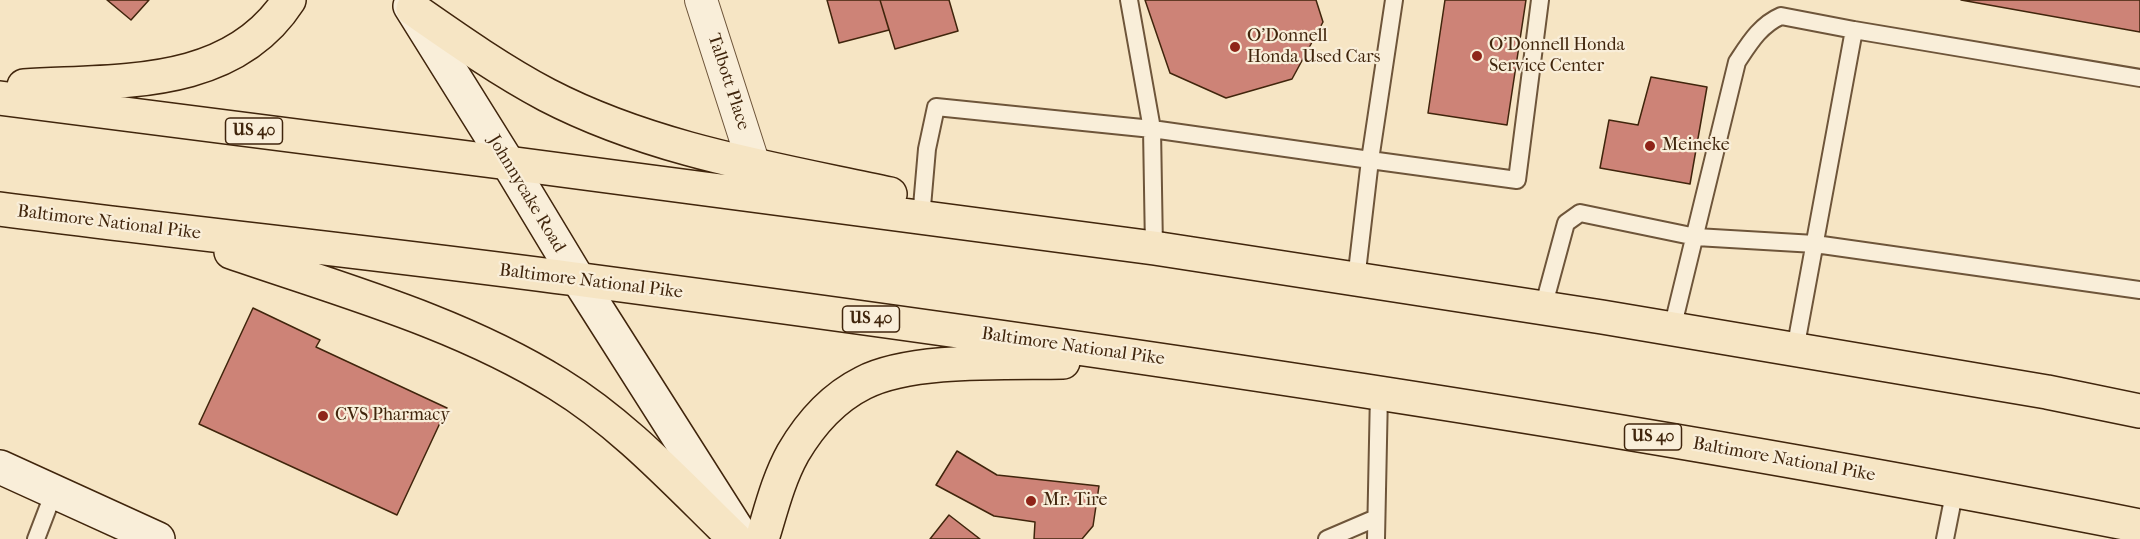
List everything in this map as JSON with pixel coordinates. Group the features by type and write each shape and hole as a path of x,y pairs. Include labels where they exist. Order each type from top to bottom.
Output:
{"main road":[{"path":"0,88 159,78 200,68 243,47 277,18 289,0"},
{"path":"409,5 495,65 547,95 605,121 661,142 922,209 1154,248 1672,329 2047,392 2140,411"},
{"name":"Johnnycake Road","path":"409,5 578,279 743,539"},
{"name":"US 40","path":"0,98 508,163 922,209"},
{"name":"Baltimore National Pike","path":"0,209 578,279 1165,360 1572,423 1954,489 2140,526"},
{"path":"172,231 441,326 501,352 559,385 624,433 735,539"},
{"path":"762,539 778,485 806,434 838,398 865,382 902,370 956,364 1165,360"},
{"path":"2047,392 2140,401"},
{"path":"0,467 158,539"},
{"path":"2024,503 2128,539"}],"street":[{"name":"Talbott Place","path":"701,0 754,165"}],"lane":[{"path":"1129,0 1152,129 1154,248"},
{"path":"1356,280 1370,160 1394,0"},
{"path":"922,209 927,149 936,107 1152,129 1517,180 1540,0"},
{"path":"1672,329 1737,62 1754,37 1771,20 1781,16 2140,78"},
{"path":"1795,350 1854,30"},
{"path":"1543,308 1566,223 1580,213 1696,237 1815,244 2140,290"},
{"path":"1376,539 1379,393"},
{"path":"1945,539 1954,489"},
{"path":"36,539 54,492"},
{"path":"1327,539 1376,518"}],"building":[{"path":"107,0 149,0 131,20"},
{"path":"827,0 880,0 889,30 839,43"},
{"path":"880,0 949,0 958,31 895,49"},
{"name":"O'Donnell Honda Used Cars","path":"1145,0 1316,0 1323,22 1292,79 1226,98 1170,73"},
{"name":"O'Donnell Honda Service Center","path":"1445,0 1526,0 1507,125 1428,113"},
{"path":"1961,0 2140,0 2140,32"},
{"name":"Meineke","path":"1651,77 1707,87 1690,184 1600,168 1609,120 1638,125"},
{"name":"CVS Pharmacy","path":"253,308 320,340 316,347 447,408 397,515 199,424"},
{"name":"Mr. Tire","path":"957,451 997,475 1099,486 1093,526 1082,539 1034,539 1035,522 994,516 936,485"},
{"path":"949,515 980,539 930,539"}],"place":[{"name":"O'Donnell Honda Used Cars","path":"1235,47"},
{"name":"O'Donnell Honda Service Center","path":"1477,56"},
{"name":"Meineke","path":"1650,146"},
{"name":"CVS Pharmacy","path":"323,416"},
{"name":"Mr. Tire","path":"1031,501"}]}
